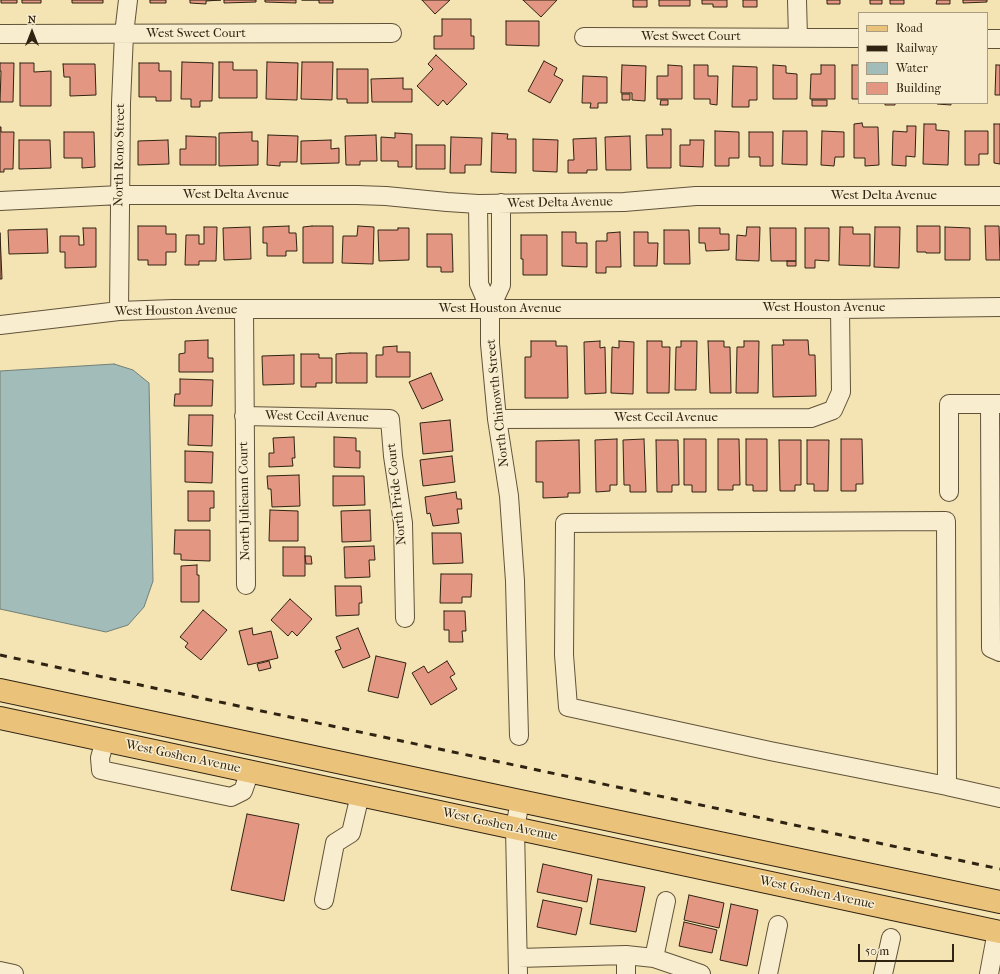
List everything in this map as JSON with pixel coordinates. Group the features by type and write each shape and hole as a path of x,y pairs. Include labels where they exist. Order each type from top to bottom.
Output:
{"main road":[{"name":"West Goshen Avenue","path":"0,690 1000,902"},
{"path":"0,701 16,705 48,709 62,703"},
{"name":"West Goshen Avenue","path":"0,718 999,932"}],"street":[{"name":"North Rono Street","path":"120,311 121,103 124,34 128,0"},
{"path":"797,0 798,37"},
{"name":"West Sweet Court","path":"0,34 392,33"},
{"name":"West Sweet Court","path":"584,37 858,38"},
{"path":"988,39 1000,39"},
{"name":"West Delta Avenue","path":"0,201 120,195 357,195 478,204 500,204 624,202 696,196 1000,196"},
{"name":"North Chinowth Street","path":"478,204 479,284 490,309 491,366 497,419 509,496 516,581 519,736"},
{"name":"North Chinowth Street","path":"490,309 500,284 500,204"},
{"name":"West Houston Avenue","path":"0,325 120,311 157,309 840,309 1000,307"},
{"name":"North Julieann Court","path":"244,309 246,585"},
{"name":"West Cecil Avenue","path":"497,419 811,418 833,410 841,392 840,309"},
{"path":"949,492 949,404 995,404 991,648 1000,652"},
{"name":"West Cecil Avenue","path":"244,416 390,419"},
{"name":"North Pride Court","path":"390,419 393,456 403,523 405,618"},
{"path":"947,786 946,521 564,523 564,655 568,707 770,751 1000,798"},
{"path":"105,740 100,758 101,770 231,797 242,791 250,772"},
{"path":"324,900 336,843 351,833 360,795"},
{"path":"520,801 515,828 518,966 626,955 654,958 701,974"},
{"path":"654,958 666,901"},
{"path":"768,974 778,925"},
{"path":"989,974 999,932"},
{"path":"882,974 890,938"},
{"path":"626,955 626,974"},
{"path":"0,971 14,974"}],"water":[{"path":"114,364 133,370 149,383 153,581 144,607 128,625 106,632 0,609 0,371"}],"building":[{"path":"1,0 17,0 17,3 1,3"},
{"path":"22,0 41,0 41,3 22,3"},
{"path":"72,0 103,0 103,3 72,3"},
{"path":"150,0 166,0 166,3 150,3"},
{"path":"190,0 221,0 206,1 206,4 190,3"},
{"path":"224,0 256,0 256,2 224,3"},
{"path":"265,0 296,0 296,3 265,2"},
{"path":"319,0 333,0 333,3 319,3"},
{"path":"422,0 450,0 435,14"},
{"path":"523,0 557,0 541,17"},
{"path":"633,0 647,0 647,7 633,7"},
{"path":"659,0 690,0 690,6 659,6"},
{"path":"702,0 727,0 727,7 713,7 713,4 702,4"},
{"path":"743,0 757,0 757,7 743,7"},
{"path":"827,0 840,0 840,4 827,4"},
{"path":"870,0 882,0 882,4 870,4"},
{"path":"890,0 904,0 904,4 890,4"},
{"path":"937,0 950,0 950,4 936,4"},
{"path":"963,0 987,0 987,2 963,3"},
{"path":"442,19 471,19 471,36 474,36 474,49 434,49 434,36 442,36"},
{"path":"506,21 539,21 539,46 506,45"},
{"path":"436,55 467,84 447,105 443,100 438,106 417,86 433,69 428,64"},
{"path":"544,61 557,68 554,75 563,80 550,103 528,91"},
{"path":"182,62 213,63 212,101 200,101 200,107 191,107 191,99 181,99"},
{"path":"219,62 233,62 233,70 257,70 257,98 219,98"},
{"path":"267,62 298,63 297,100 266,99"},
{"path":"302,62 333,62 332,100 301,99"},
{"path":"0,63 14,63 13,102 0,102"},
{"path":"20,63 34,63 34,72 51,71 51,106 20,106"},
{"path":"139,63 159,63 159,71 171,71 171,101 156,101 156,97 139,97"},
{"path":"63,64 95,64 96,95 70,96 70,77 64,77"},
{"path":"622,65 646,66 645,101 632,100 632,93 621,93"},
{"path":"668,65 682,66 682,99 657,99 657,76 668,76"},
{"path":"694,65 708,65 708,76 718,76 717,105 710,104 710,99 694,99"},
{"path":"773,65 786,66 786,73 797,74 797,99 773,99"},
{"path":"821,65 835,65 835,99 810,99 811,74 821,74"},
{"path":"852,65 858,65 858,99 852,99"},
{"path":"996,65 1000,65 1000,95 995,95"},
{"path":"733,66 757,67 757,100 749,100 749,107 732,107"},
{"path":"337,69 368,69 368,103 347,103 347,99 337,99"},
{"path":"583,76 607,77 607,103 598,103 598,108 590,108 591,103 582,103"},
{"path":"403,78 403,89 412,89 412,102 372,102 371,79"},
{"path":"622,94 630,94 630,100 622,100"},
{"path":"661,100 668,100 668,105 660,105"},
{"path":"812,100 827,100 827,106 812,106"},
{"path":"862,123 863,127 878,127 879,165 865,166 865,158 854,158 854,124"},
{"path":"924,124 936,124 936,130 949,131 948,165 923,164"},
{"path":"994,124 1000,124 1000,164 994,163"},
{"path":"907,126 916,126 915,157 906,156 906,166 892,165 893,131 907,132"},
{"path":"0,127 1,132 14,132 13,169 4,169 4,172 0,172"},
{"path":"662,129 671,129 671,168 647,168 646,135 663,135"},
{"path":"715,131 739,132 739,158 729,158 729,166 715,166"},
{"path":"783,131 807,131 807,165 782,164"},
{"path":"822,131 844,132 844,157 835,157 834,166 821,165"},
{"path":"965,131 988,131 988,154 979,154 979,165 965,165"},
{"path":"64,132 94,132 95,167 82,168 82,158 64,158"},
{"path":"252,132 252,141 258,141 258,165 219,166 219,133"},
{"path":"749,132 773,132 773,166 760,166 760,157 749,157"},
{"path":"395,133 412,134 412,167 398,167 398,161 381,161 381,137 395,138"},
{"path":"492,133 508,134 507,139 516,139 516,173 491,172"},
{"path":"268,135 298,136 297,162 280,162 280,166 267,165"},
{"path":"376,135 377,161 360,161 360,165 346,165 345,136"},
{"path":"186,136 216,137 216,165 180,165 180,149 186,149"},
{"path":"630,136 631,170 606,170 605,137"},
{"path":"451,137 482,138 481,165 465,165 465,173 450,173"},
{"path":"596,138 597,170 587,170 587,173 568,173 568,160 574,160 573,139"},
{"path":"533,139 558,140 557,172 533,171"},
{"path":"19,140 50,140 51,168 19,169"},
{"path":"168,140 169,164 138,165 138,141"},
{"path":"331,140 331,149 339,148 339,163 301,164 301,141"},
{"path":"690,140 704,140 703,167 680,166 680,145 690,145"},
{"path":"416,145 445,145 445,169 416,169"},
{"path":"138,226 166,226 166,234 176,234 176,252 166,252 166,265 148,265 148,260 138,260"},
{"path":"289,226 289,233 296,233 297,251 286,251 286,256 267,256 267,243 263,243 263,227"},
{"path":"333,226 333,263 303,263 303,227"},
{"path":"358,226 374,227 373,264 342,263 343,236 357,236"},
{"path":"917,226 940,226 940,253 917,252"},
{"path":"985,226 999,226 1000,260 986,260"},
{"path":"204,227 217,227 216,261 199,261 199,265 185,265 186,235 199,235 199,244 204,244"},
{"path":"250,227 251,259 224,260 223,228"},
{"path":"747,227 760,227 759,261 736,260 737,235 746,236"},
{"path":"840,227 853,227 853,234 870,234 870,266 839,265"},
{"path":"875,227 900,227 899,268 874,267"},
{"path":"945,227 970,228 970,260 945,260"},
{"path":"83,228 96,228 96,267 65,268 65,252 60,252 60,236 79,236 79,245 84,245"},
{"path":"398,228 409,228 409,260 379,261 378,230 398,230"},
{"path":"699,228 720,228 720,234 729,234 729,250 706,251 705,243 699,243"},
{"path":"770,228 796,228 796,261 771,261"},
{"path":"805,228 829,228 829,261 815,260 815,268 805,268"},
{"path":"47,229 48,253 9,254 8,230"},
{"path":"664,230 689,230 690,264 664,264"},
{"path":"562,232 576,232 576,243 587,243 587,267 562,266"},
{"path":"620,232 621,267 606,267 606,273 596,273 596,241 607,241 607,233"},
{"path":"634,232 648,232 648,243 658,243 657,266 634,266"},
{"path":"0,233 2,279 0,279"},
{"path":"427,234 452,234 453,272 441,272 441,267 427,267"},
{"path":"521,235 547,235 547,275 523,275"},
{"path":"787,261 796,261 796,266 787,266"},
{"path":"208,340 208,358 213,358 213,372 179,372 179,354 185,353 185,341"},
{"path":"783,340 808,340 809,355 815,355 816,396 773,397 772,345 784,345"},
{"path":"531,341 556,341 556,346 567,346 568,398 525,398 525,357 531,357"},
{"path":"600,341 600,348 605,347 606,393 585,394 584,342"},
{"path":"619,341 634,342 633,394 611,393 612,347 619,348"},
{"path":"647,341 662,341 662,347 670,347 669,393 647,393"},
{"path":"681,341 697,341 696,390 675,390 676,347 681,347"},
{"path":"708,341 724,341 724,347 730,347 731,393 710,393"},
{"path":"744,341 759,341 758,393 736,393 737,347 744,347"},
{"path":"397,346 397,352 410,352 410,377 376,377 376,355 383,355 383,347"},
{"path":"367,353 367,383 336,383 336,354"},
{"path":"301,354 319,354 319,358 332,358 332,383 316,383 316,387 301,387"},
{"path":"294,355 294,384 263,385 262,356"},
{"path":"431,373 443,400 422,409 409,382"},
{"path":"180,379 213,380 212,406 174,406 175,394 180,394"},
{"path":"189,415 213,415 212,446 188,445"},
{"path":"450,420 453,451 423,454 420,423"},
{"path":"294,437 295,458 292,458 293,466 269,467 269,453 274,453 273,438"},
{"path":"334,437 356,438 356,451 360,451 360,468 334,467"},
{"path":"617,439 617,485 610,485 610,491 596,492 595,440"},
{"path":"644,439 646,492 630,492 630,485 624,485 623,440"},
{"path":"684,439 706,439 706,492 692,492 692,485 684,485"},
{"path":"718,439 739,439 740,485 733,485 733,490 718,490"},
{"path":"746,439 767,439 767,491 753,491 753,485 746,485"},
{"path":"841,439 862,439 863,484 856,484 856,491 841,491"},
{"path":"579,440 580,493 568,493 568,497 543,498 543,482 536,482 536,441"},
{"path":"656,440 678,440 679,485 672,485 672,492 657,492"},
{"path":"779,440 801,440 801,485 795,485 795,491 780,491"},
{"path":"807,440 829,440 828,491 814,491 814,484 807,484"},
{"path":"185,451 213,452 212,483 185,482"},
{"path":"452,456 455,482 423,486 420,460"},
{"path":"299,475 300,506 272,507 271,489 268,489 267,476"},
{"path":"333,476 364,476 365,505 333,506"},
{"path":"188,491 214,491 214,508 210,508 210,521 188,521"},
{"path":"456,492 457,499 461,499 462,509 457,509 459,523 433,526 430,513 427,514 425,497"},
{"path":"270,510 298,511 298,541 269,541"},
{"path":"370,510 371,541 342,542 341,511"},
{"path":"175,530 210,530 210,561 181,560 181,554 174,554"},
{"path":"432,533 461,533 463,563 433,564"},
{"path":"374,546 375,560 369,560 370,577 345,578 344,547"},
{"path":"283,547 305,547 305,576 283,576"},
{"path":"305,556 311,556 312,564 306,564"},
{"path":"197,565 197,575 199,575 199,602 181,602 181,566"},
{"path":"441,574 472,574 471,597 462,597 462,603 440,603"},
{"path":"335,586 361,586 362,603 359,603 359,615 336,616"},
{"path":"290,599 312,619 297,636 292,631 288,636 271,620"},
{"path":"203,610 227,630 201,660 185,647 188,643 180,637"},
{"path":"444,611 465,611 466,631 462,631 463,642 449,642 449,630 444,630"},
{"path":"252,628 253,635 271,631 278,658 248,665 239,631"},
{"path":"358,628 370,657 343,668 335,651 341,649 336,637"},
{"path":"376,656 406,663 398,698 368,691"},
{"path":"269,661 271,668 259,671 257,664"},
{"path":"447,661 455,674 450,677 457,689 431,705 412,673 424,666 428,673"},
{"path":"247,814 299,824 284,901 231,890"},
{"path":"543,864 592,875 587,902 537,892"},
{"path":"598,879 645,887 636,932 590,924"},
{"path":"689,895 724,903 719,928 684,920"},
{"path":"543,900 582,908 576,935 537,927"},
{"path":"731,904 758,910 747,966 720,960"},
{"path":"684,922 717,930 712,953 679,946"}],"railway":[{"path":"0,655 1000,869"}]}
